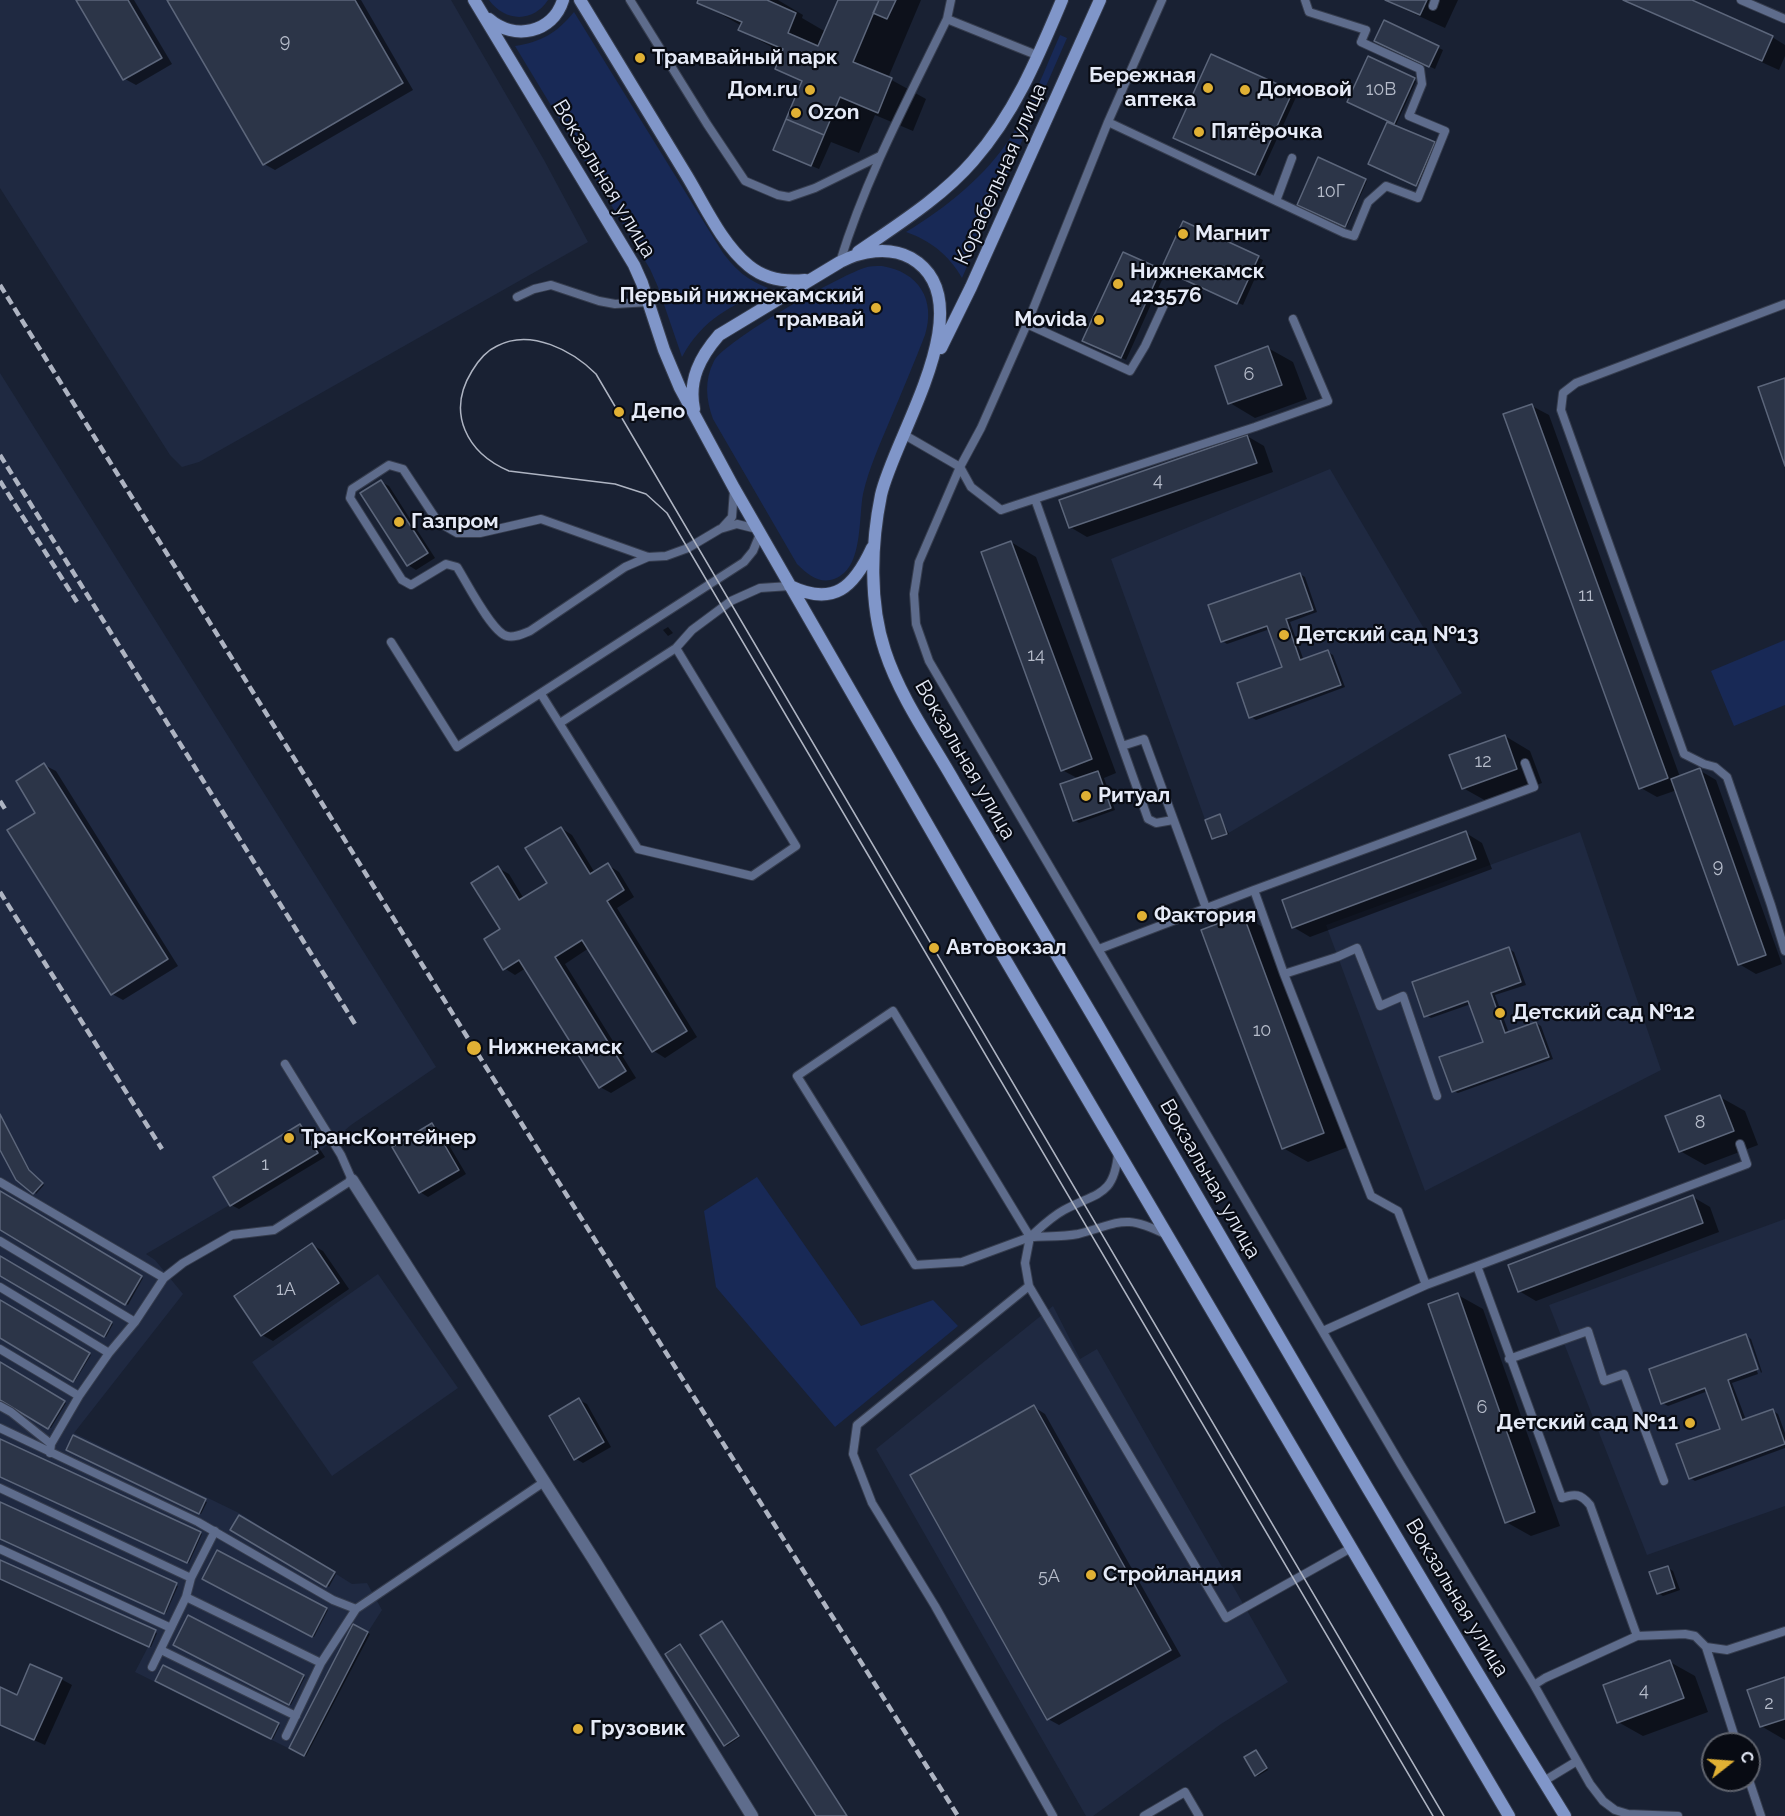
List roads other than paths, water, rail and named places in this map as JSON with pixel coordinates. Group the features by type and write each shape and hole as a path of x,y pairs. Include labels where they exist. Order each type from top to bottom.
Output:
{"main road":[{"name":"Вокзальная улица","path":"474,0 634,265 649,302 664,350 696,420 734,488 1118,1151 1509,1816"},
{"path":"481,12 507,31 530,31 556,16 563,0"},
{"name":"Вокзальная улица","path":"580,0 738,256 751,267 777,279 793,281 813,278"},
{"name":"Корабельная улица","path":"853,255 919,208 973,161 1017,100 1039,56 1062,0"},
{"name":"Корабельная улица","path":"934,362 971,287 1100,0"},
{"name":"Вокзальная улица","path":"696,420 692,399 693,378 708,347 719,335 738,322 853,255 879,251 900,253 915,260 928,274 941,306 941,324 934,362 888,470 880,499 874,544 874,588 878,625 885,652 898,682 1355,1465 1565,1816"},
{"name":"Вокзальная улица","path":"790,586 818,595 841,590 853,582 862,570 874,544"}],"street":[{"path":"351,1180 544,1482 752,1816"}],"lane":[{"path":"630,0 745,181 778,195 789,197 815,188 880,156"},
{"path":"840,262 852,225 880,156 947,19 951,0"},
{"path":"1162,0 1108,122 1027,324 981,429 960,467 919,562 914,594 916,624 929,661 1534,1685 1590,1784 1603,1801 1615,1810 1628,1814 1678,1816"},
{"path":"1108,122 1354,236 1368,202 1386,186 1418,198 1445,131 1409,116 1422,84 1420,69 1361,42 1366,30 1310,12 1305,0"},
{"path":"1741,0 1785,19"},
{"path":"947,19 1039,56"},
{"path":"1276,201 1292,158"},
{"path":"517,297 534,289 551,285 615,304 649,302"},
{"path":"1027,324 1130,371 1145,346 1168,296"},
{"path":"1785,304 1576,383 1563,393 1561,410 1684,754 1715,767 1727,777 1785,951"},
{"path":"903,434 960,467 971,487 1000,510 1328,401 1293,319"},
{"path":"648,557 541,519 480,532 457,533 438,522 403,469 389,465 352,489 350,498 402,580 411,585 446,564 457,567 494,627 504,636 515,637 530,631 625,567 648,557 666,556 688,548 720,529 732,517 734,488"},
{"path":"1035,499 1148,819 1156,823 1173,820"},
{"path":"391,642 457,747 744,562 753,551 759,531 737,524 720,529"},
{"path":"560,723 676,648 701,623 731,601 760,588 790,586"},
{"path":"541,694 638,849 752,876 796,846 676,648"},
{"path":"1122,746 1143,739 1206,908"},
{"path":"1099,949 1534,787 1525,763"},
{"path":"1254,890 1284,974 1371,1196 1398,1211 1426,1285"},
{"path":"1284,974 1357,948 1380,1006 1403,996 1437,1096"},
{"path":"1168,1236 1131,1221 1113,1222 1076,1234 1029,1237 962,1262 915,1265 797,1076 893,1011 1029,1237 1025,1263 1029,1286 1226,1618 1351,1548"},
{"path":"50,1454 51,1444 79,1396 109,1353 135,1322 164,1278 183,1263 232,1235 274,1230 351,1180 341,1155 285,1064"},
{"path":"1323,1331 1426,1285 1747,1164 1740,1144"},
{"path":"1029,1237 1062,1211 1098,1195 1111,1183 1116,1170 1118,1151"},
{"path":"0,1182 164,1278"},
{"path":"0,1241 135,1322"},
{"path":"1477,1266 1509,1359 1562,1498 1573,1494 1582,1496 1590,1505 1637,1636"},
{"path":"1029,1286 857,1425 853,1454 872,1503 935,1606 1053,1816"},
{"path":"0,1287 109,1353"},
{"path":"1509,1359 1588,1331 1604,1381 1624,1374 1664,1481"},
{"path":"0,1349 79,1396"},
{"path":"0,1406 51,1444"},
{"path":"0,1428 50,1454 198,1522 333,1600 356,1609"},
{"path":"286,1736 321,1663 356,1609 544,1482"},
{"path":"0,1488 191,1578"},
{"path":"152,1667 186,1597 191,1578 214,1531"},
{"path":"0,1549 171,1628"},
{"path":"186,1597 321,1663"},
{"path":"1706,1647 1727,1650 1785,1631"},
{"path":"1534,1685 1637,1636 1685,1634 1695,1636 1706,1647 1733,1732"},
{"path":"161,1650 296,1716"},
{"path":"1544,1781 1577,1761"},
{"path":"1144,1816 1185,1792 1198,1816"},
{"path":"1753,1792 1761,1816"}],"tram line":[{"path":"1433,1816 667,513 646,494 615,484 509,471 482,454 472,443 461,416 464,387 477,364 493,348 510,341 537,341 564,350 596,374 1444,1816"}],"railway":[{"path":"0,285 474,1048 958,1816"},
{"path":"0,455 355,1024"},
{"path":"0,481 77,602"},
{"path":"0,801 7,812"},
{"path":"0,892 162,1149"}],"place":[{"name":"Трамвайный парк","path":"640,58"},
{"name":"Бережная аптека","path":"1208,88"},
{"name":"Дом.ru","path":"810,90"},
{"name":"Домовой","path":"1245,90"},
{"name":"Ozon","path":"796,113"},
{"name":"Пятёрочка","path":"1199,132"},
{"name":"Магнит","path":"1183,234"},
{"name":"Нижнекамск 423576","path":"1118,284"},
{"name":"Первый нижнекамский трамвай","path":"876,308"},
{"name":"Movida","path":"1099,320"},
{"name":"Депо","path":"619,412"},
{"name":"Газпром","path":"399,522"},
{"name":"Детский сад №13","path":"1284,635"},
{"name":"Ритуал","path":"1086,796"},
{"name":"Фактория","path":"1142,916"},
{"name":"Автовокзал","path":"934,948"},
{"name":"Детский сад №12","path":"1500,1013"},
{"name":"Нижнекамск","path":"474,1048"},
{"name":"ТрансКонтейнер","path":"289,1138"},
{"name":"Детский сад №11","path":"1690,1423"},
{"name":"Стройландия","path":"1091,1575"},
{"name":"Грузовик","path":"578,1729"}]}
